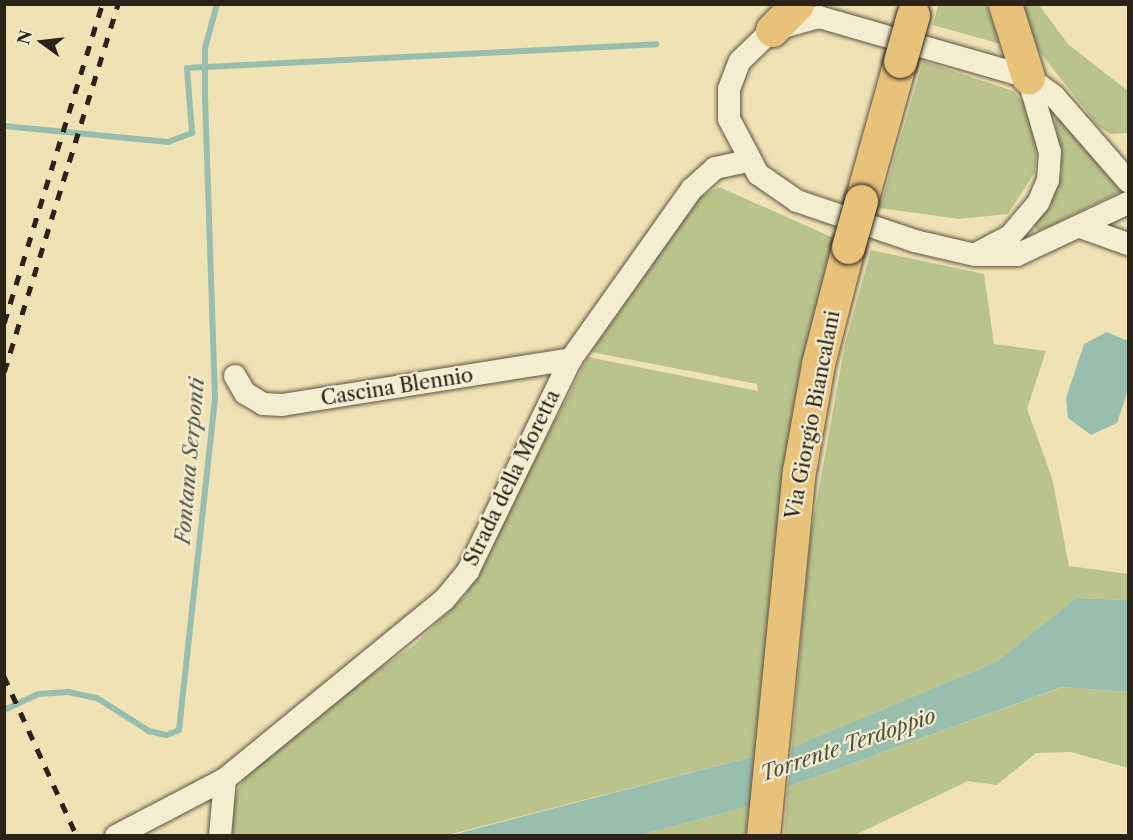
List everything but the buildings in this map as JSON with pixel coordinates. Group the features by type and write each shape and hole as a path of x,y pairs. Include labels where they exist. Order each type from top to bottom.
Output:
{"main road":[{"path":"772,30 797,4"},
{"path":"1005,4 1028,77"},
{"name":"Via Giorgio Biancalani","path":"763,836 788,552 818,364 848,247 915,10"}],"street":[{"path":"1125,171 1054,96 1028,77 840,19 819,17 772,30 740,61 729,89 729,119 758,174 797,201 915,241 975,255 1017,255 1083,228 1128,203"},
{"path":"975,255 1010,236 1038,203 1048,180 1050,152 1028,77"},
{"name":"Strada della Moretta","path":"116,836 225,779 456,586 571,359 692,189 715,168 750,162"},
{"path":"1083,228 1128,244"},
{"name":"Cascina Blennio","path":"235,376 245,393 263,404 282,405 571,359"},
{"path":"220,836 225,779"}],"green space":[{"path":"938,5 986,5 1001,44 933,25"},
{"path":"1018,5 1039,5 1068,44 1128,91 1128,133 1110,134 1098,126 1036,47"},
{"path":"923,61 1013,91 1026,105 1037,148 1035,172 1008,214 959,219 880,208"},
{"path":"1061,117 1121,186 1120,192 1039,231 1033,226 1050,204 1062,171 1055,120"},
{"path":"719,187 836,239 784,474 755,756 448,835 229,836 230,806 245,776 330,702 413,646 465,596 588,357 758,391 757,384 591,352 700,197"},
{"path":"871,250 984,274 994,344 1046,351 1027,409 1052,478 1069,566 1128,574 1128,600 1076,598 996,662 792,747 809,544 845,344"},
{"path":"1063,687 1128,692 1128,768 1071,752 1036,753 997,785 968,781 855,835 784,836 788,787"},
{"path":"750,806 746,835 640,835"}],"water":[{"path":"1107,332 1128,341 1128,390 1117,423 1091,435 1068,418 1066,398 1084,344"},
{"name":"Torrente Terdoppio","path":"1076,598 1128,600 1128,692 1062,687 788,787 792,747 996,662"},
{"path":"755,756 750,806 640,835 448,836"}],"waterway":[{"name":"Fontana Serponti","path":"4,710 39,694 68,692 97,698 149,731 167,735 179,730 215,398 205,48 217,4"},
{"path":"4,126 168,142 192,133 187,68 656,44"}],"railway":[{"path":"4,323 102,4"},
{"path":"4,372 118,4"},
{"path":"4,676 77,836"}]}
